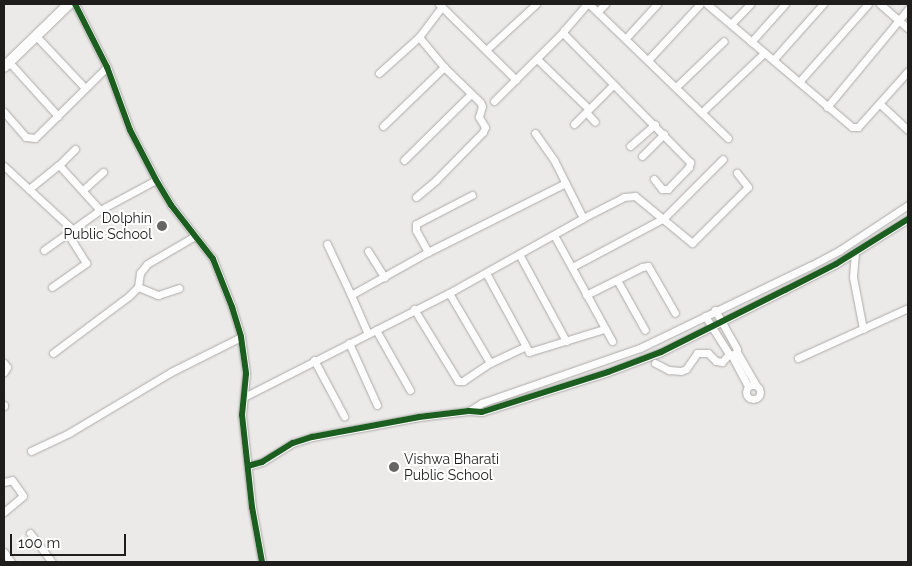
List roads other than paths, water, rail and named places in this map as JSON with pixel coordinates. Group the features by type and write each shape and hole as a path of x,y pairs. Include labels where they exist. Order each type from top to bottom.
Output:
{"street":[{"path":"58,116 6,64 69,4"},
{"path":"75,4 107,67 130,130 156,180 171,205 213,259 241,337 247,382 242,409 252,507 262,562"},
{"path":"486,50 536,4"},
{"path":"494,101 537,59 588,4 598,11 728,138"},
{"path":"598,11 605,4"},
{"path":"626,38 657,4"},
{"path":"648,60 700,4"},
{"path":"707,4 774,59 827,107 855,128 907,76"},
{"path":"731,24 750,4"},
{"path":"751,42 785,4"},
{"path":"774,59 823,4"},
{"path":"799,82 868,4"},
{"path":"880,4 908,28"},
{"path":"379,73 419,37 441,6 516,80"},
{"path":"827,107 908,9"},
{"path":"563,32 689,160 690,164 666,190 654,180"},
{"path":"36,36 86,88"},
{"path":"416,197 436,180 484,130 479,116 481,104 444,67 419,37"},
{"path":"676,87 724,41"},
{"path":"702,112 764,52"},
{"path":"537,59 588,110 596,122"},
{"path":"4,112 29,138 35,138 107,67"},
{"path":"383,126 444,67"},
{"path":"574,124 613,84"},
{"path":"404,160 471,94"},
{"path":"880,104 908,130"},
{"path":"630,146 655,124"},
{"path":"535,133 554,160 564,184 583,218"},
{"path":"642,156 664,134"},
{"path":"29,189 59,165 75,149"},
{"path":"572,267 664,218 723,159"},
{"path":"59,165 100,210"},
{"path":"4,166 70,232 86,263 52,287"},
{"path":"83,190 104,172"},
{"path":"244,397 449,293 583,218 630,195 635,196 664,218 692,244 748,187 737,173"},
{"path":"44,250 100,210 156,180"},
{"path":"351,295 428,252 564,184"},
{"path":"428,252 416,230 416,224 472,195"},
{"path":"469,411 482,403 640,348 831,255 908,205"},
{"path":"248,466 262,462 293,443 312,437 419,417 469,411 482,412 608,372 661,352 836,264 908,220"},
{"path":"554,235 612,341"},
{"path":"53,353 129,296 138,287 143,268 195,236"},
{"path":"327,244 368,334"},
{"path":"368,251 384,278"},
{"path":"855,252 853,277 863,329"},
{"path":"519,254 566,341"},
{"path":"831,255 836,264"},
{"path":"586,295 642,267 648,266 675,313"},
{"path":"486,273 524,346 529,352 604,329"},
{"path":"618,280 645,330"},
{"path":"138,287 158,295 179,288"},
{"path":"449,293 490,363"},
{"path":"798,358 908,308"},
{"path":"414,310 455,379 463,381 490,363 524,346"},
{"path":"715,310 733,354"},
{"path":"705,316 733,354 752,385"},
{"path":"376,330 410,390"},
{"path":"31,451 69,433 172,372 241,337"},
{"path":"348,343 377,405"},
{"path":"655,363 669,370 681,371 686,369 697,353 708,354 716,361 722,362 733,354"},
{"path":"314,360 344,416"},
{"path":"4,363 7,367 4,372"},
{"path":"4,482 12,480 22,496 4,512"},
{"path":"30,533 49,561"},
{"path":"4,552 11,562"}],"place":[{"name":"Dolphin Public School","path":"162,226"},
{"name":"Vishwa Bharati Public School","path":"394,467"}]}
